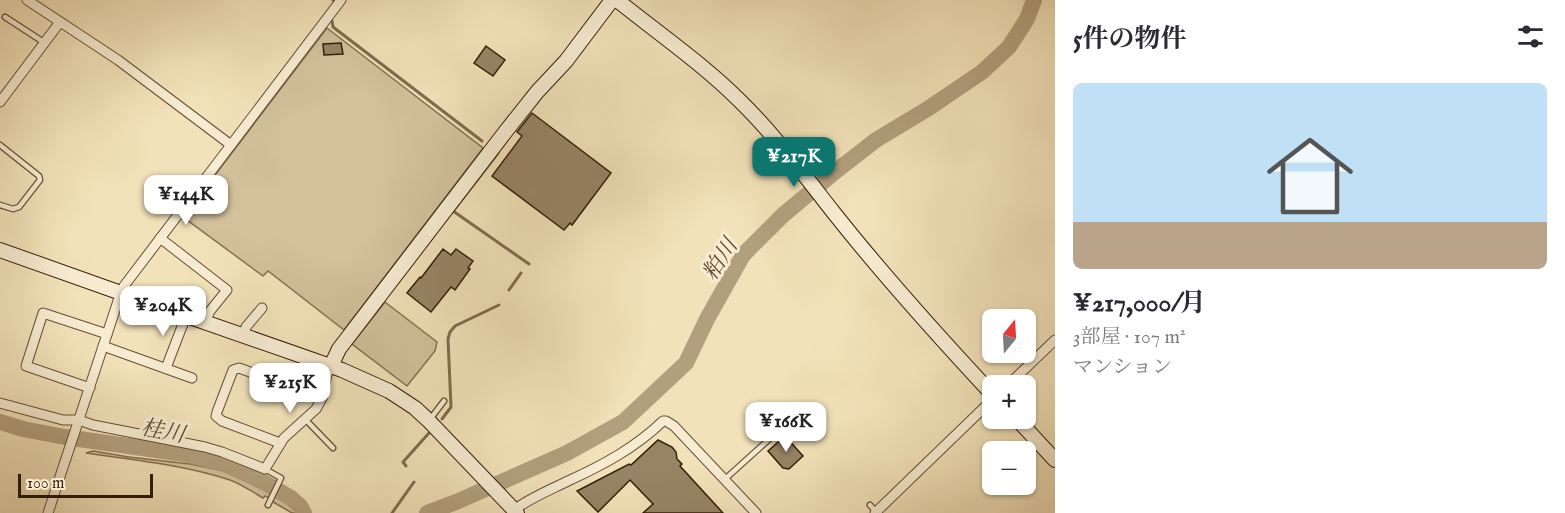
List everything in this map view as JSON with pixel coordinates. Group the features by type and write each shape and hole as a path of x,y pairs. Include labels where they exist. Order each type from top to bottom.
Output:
{"street":[{"path":"27,0 130,69 231,145"},
{"path":"48,513 126,283 341,0"},
{"path":"0,403 63,420 205,447 265,469 280,443 316,409 322,398 327,374 339,349 507,131 615,0 740,100 982,385"},
{"path":"0,102 60,22"},
{"path":"160,238 227,290 210,311 205,322"},
{"path":"0,250 331,366 389,391 428,420 513,509 614,459 666,421 674,426 756,513"},
{"path":"243,336 246,327 262,308"},
{"path":"90,388 26,366 43,313 107,334"},
{"path":"166,369 186,316"},
{"path":"1018,375 1055,340"},
{"path":"103,346 192,378"},
{"path":"280,443 222,421 216,416 232,370 239,368 322,398"},
{"path":"874,511 982,408"},
{"path":"1026,429 1055,460"}],"lane":[{"path":"5,16 45,43"},
{"path":"0,145 39,176 40,180 19,207 14,209 0,205"},
{"path":"428,420 444,401"},
{"path":"305,419 333,448"},
{"path":"724,480 786,424"},
{"path":"265,469 281,478 268,503"}],"shaded area":[{"path":"327,28 483,148 344,330 268,271 263,276 183,217"},
{"path":"385,302 437,342 435,351 407,386 352,344"},
{"path":"93,451 224,471 278,494 299,509 301,513 292,513 273,502 272,499 265,496 263,498 234,482 213,475 195,470 86,453"}],"building":[{"path":"341,43 343,54 324,55 323,44"},
{"path":"486,46 505,60 493,76 474,63"},
{"path":"532,113 611,173 572,225 570,223 564,230 492,176 522,136 517,132"},
{"path":"443,249 451,255 456,249 473,261 455,290 451,287 431,312 407,293"},
{"path":"785,436 803,456 789,469 783,468 768,451"},
{"path":"658,440 672,447 682,464 680,466 723,513 643,513 653,504 630,480 598,512 577,491 631,465"}],"waterway":[{"name":"粕川","path":"427,513 567,453 623,422 686,363 707,319 743,255 783,215 876,140 982,72 1009,47 1027,19 1034,0"},
{"path":"332,21 333,27 482,141"},
{"path":"498,153 453,211 529,264"},
{"path":"509,290 521,273"},
{"path":"442,419 451,407 448,339 450,332 455,326 499,305"},
{"name":"桂川","path":"0,422 65,437 184,454 225,464 291,498 304,513"},
{"path":"406,466 403,462 429,433"},
{"path":"392,513 414,482"}]}
